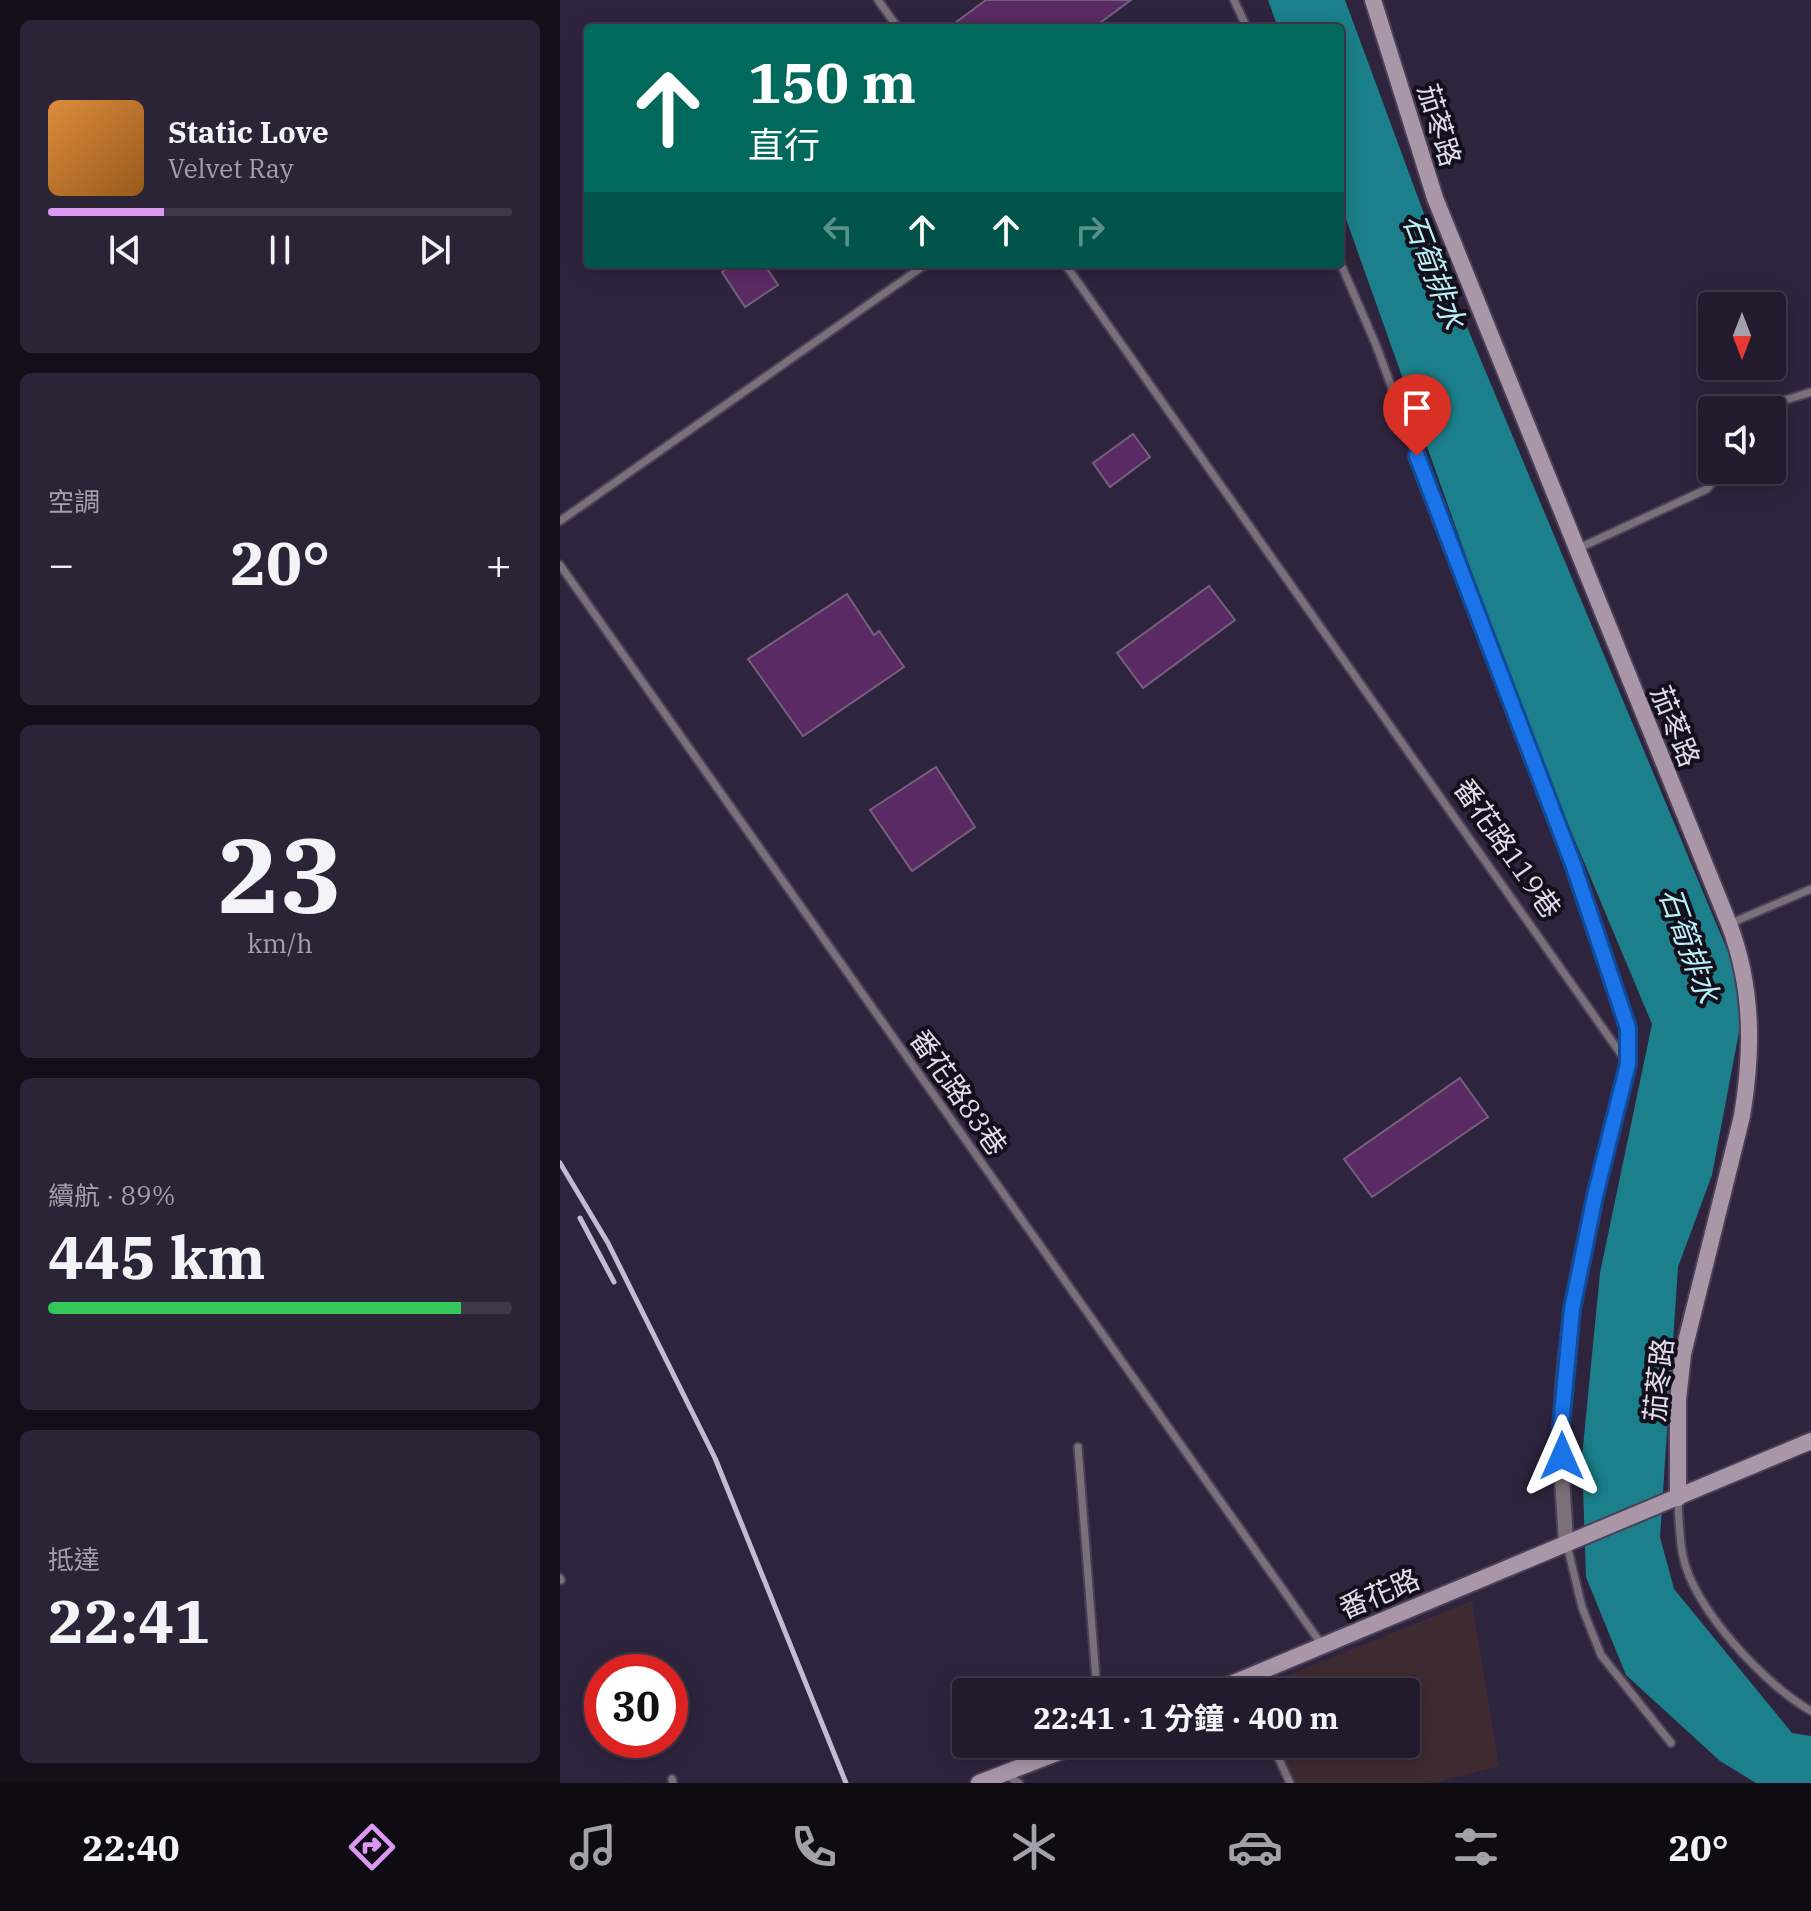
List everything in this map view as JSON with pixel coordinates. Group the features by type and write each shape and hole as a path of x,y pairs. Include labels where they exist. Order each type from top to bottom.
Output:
{"street":[{"name":"茄苳路","path":"1373,0 1435,198 1729,924 1748,997 1748,1076 1742,1116 1683,1354 1678,1400 1678,1498"},
{"path":"1566,1543 1561,1426 1572,1309 1595,1196 1628,1064"},
{"path":"1678,1498 1811,1441"},
{"name":"番花路","path":"1260,1678 1322,1645 1678,1498"},
{"path":"979,1783 1043,1758"}],"lane":[{"path":"878,0 895,24"},
{"path":"1234,0 1245,24"},
{"path":"560,521 920,268"},
{"name":"番花路119巷","path":"1068,268 1628,1064"},
{"path":"1343,268 1376,345 1500,679 1573,864 1628,1028 1628,1064"},
{"path":"1786,400 1811,392"},
{"path":"1577,549 1707,489 1711,484"},
{"name":"番花路83巷","path":"560,565 1322,1645"},
{"path":"1729,924 1811,889"},
{"path":"1078,1447 1096,1678"},
{"path":"1678,1498 1683,1557 1696,1589 1726,1635 1787,1698 1811,1711"},
{"path":"1566,1543 1582,1607 1601,1655 1671,1743"},
{"path":"1278,1758 1290,1783"},
{"path":"1004,1773 1019,1783"}],"shaded area":[{"path":"1472,1601 1499,1766 1432,1783 1295,1783 1285,1758 1420,1758 1420,1678 1281,1678"}],"water":[{"name":"石筍排水","path":"1268,0 1345,0 1457,303 1746,995 1712,1175 1678,1267 1660,1537 1674,1589 1792,1733 1811,1736 1811,1783 1756,1783 1720,1761 1626,1675 1586,1577 1582,1457 1600,1273 1652,1024 1524,719 1344,213 1344,24 1277,24"}],"building":[{"path":"986,0 1131,0 1098,24 953,24"},
{"path":"728,268 767,268 778,285 745,307 722,272"},
{"path":"1133,434 1150,457 1110,487 1093,463"},
{"path":"1209,586 1235,620 1143,688 1117,653"},
{"path":"847,594 874,635 879,631 904,667 803,736 748,659"},
{"path":"936,767 975,827 912,871 870,810"},
{"path":"1460,1078 1488,1117 1372,1197 1344,1159"}],"railway":[{"path":"560,1163 608,1243 715,1458 846,1783"},
{"path":"580,1218 614,1282"}],"route":[{"path":"1417,456 1573,864 1628,1028 1628,1064 1595,1196 1572,1309 1561,1426 1562,1456"}]}
